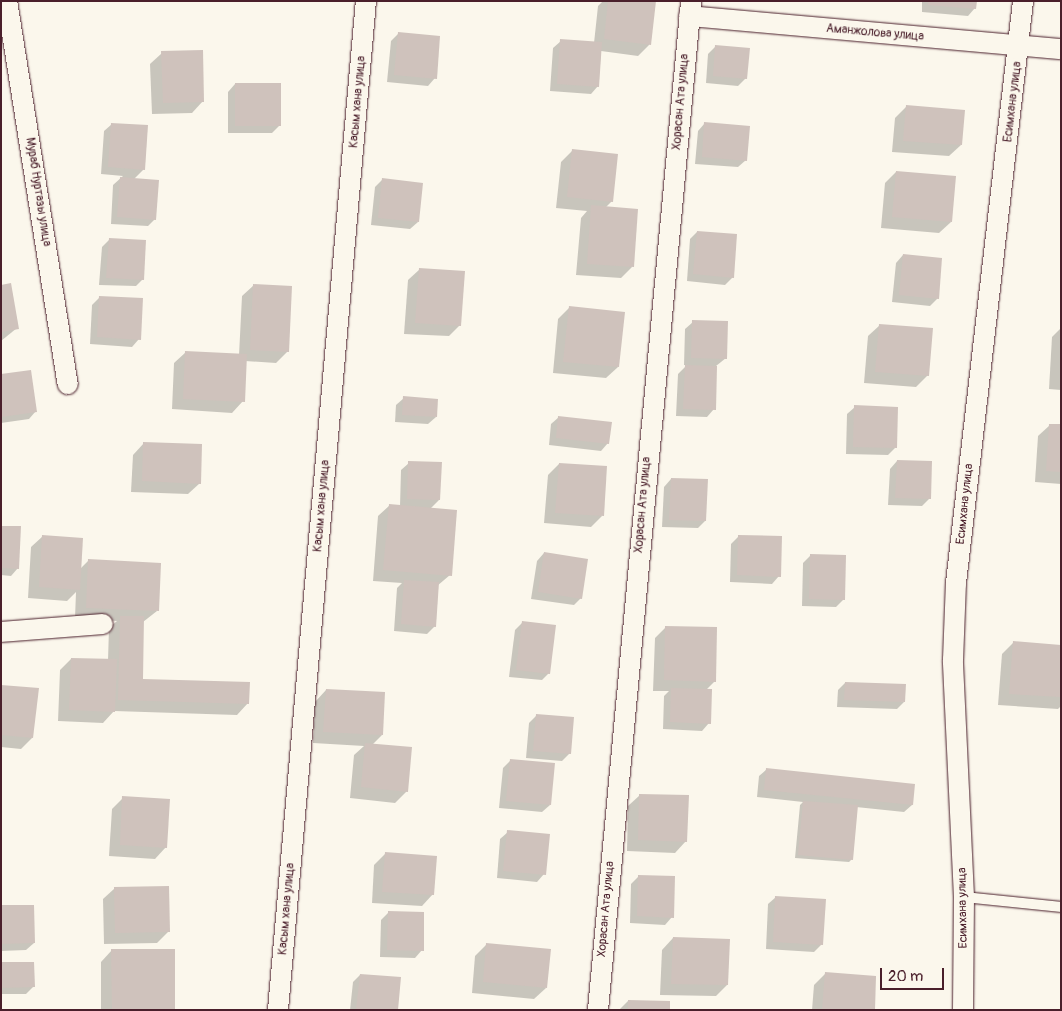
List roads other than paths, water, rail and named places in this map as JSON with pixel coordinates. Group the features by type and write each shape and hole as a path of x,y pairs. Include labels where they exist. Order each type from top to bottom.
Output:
{"street":[{"name":"Мураб Нуртазы улица","path":"7,1 68,384"},
{"name":"Касым хана улица","path":"278,1010 366,1"},
{"name":"Есимхана улица","path":"963,1010 964,897 953,660 956,583 1023,1"},
{"name":"Аманжолова улица","path":"690,9 1061,50"},
{"name":"Хорасан Ата улица","path":"598,1010 690,9"},
{"path":"1,632 103,624"}],"lane":[{"path":"964,897 1061,907"}]}
